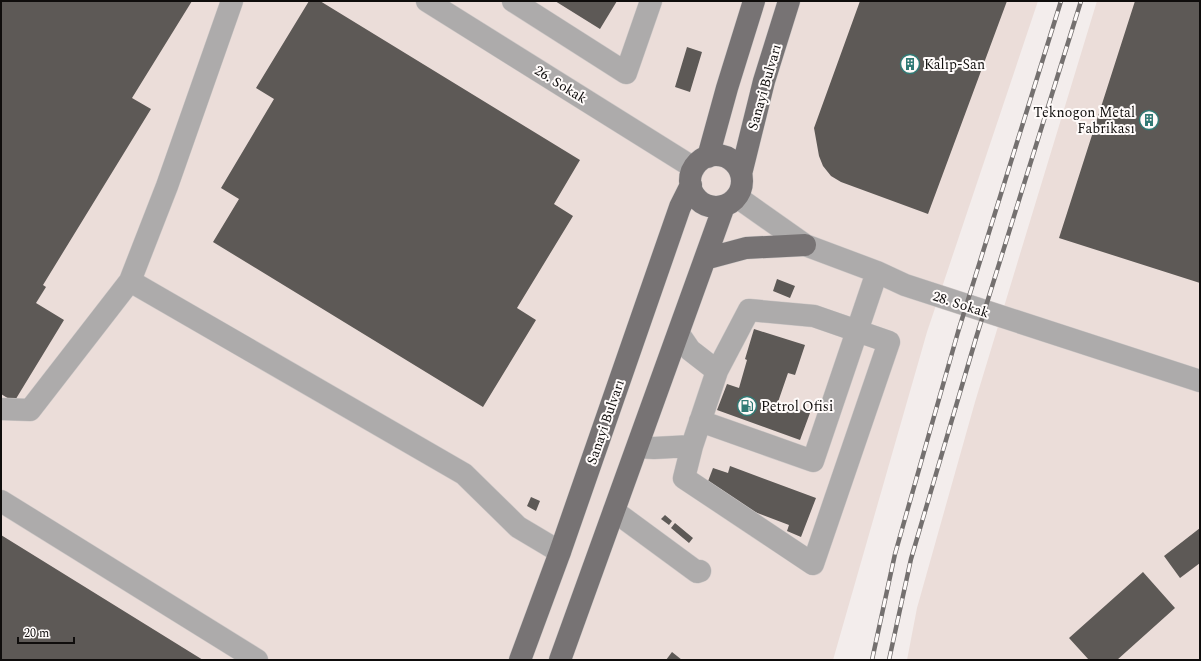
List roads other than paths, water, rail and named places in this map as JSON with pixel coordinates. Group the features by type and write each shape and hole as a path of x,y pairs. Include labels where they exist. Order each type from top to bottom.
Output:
{"main road":[{"name":"Sanayi Bulvarı","path":"520,660 560,552 680,207 698,170 727,88 754,1"},
{"name":"Sanayi Bulvarı","path":"740,174 764,81 789,1"},
{"path":"560,660 706,260 730,201 741,190 742,182 737,166 731,160 716,156 698,170 693,193 706,205 715,207 730,201"},
{"path":"706,260 746,248 805,245"}],"street":[{"path":"1,409 30,410 130,281 167,186 232,1"},
{"name":"26. Sokak","path":"427,1 698,170"},
{"path":"512,1 626,73 651,1"},
{"name":"28. Sokak","path":"730,201 805,245 877,272 905,285 1200,381"},
{"path":"700,421 813,461 877,272"},
{"path":"130,281 464,474 518,527 560,552"},
{"path":"749,310 814,316 889,342 813,564 684,478 692,446 717,372 749,310"},
{"path":"679,334 690,350 717,372"},
{"path":"638,447 654,448 692,446"},
{"path":"1,501 257,660"},
{"path":"614,511 697,572 700,571"}],"railway":[{"path":"872,660 895,554 958,332 1061,1"},
{"path":"889,660 911,559 976,338 1081,1"}],"place":[{"name":"Kalıp-San","path":"910,64"},
{"name":"Teknogon Metal Fabrikası","path":"1149,120"},
{"name":"Petrol Ofisi","path":"747,406"}]}
